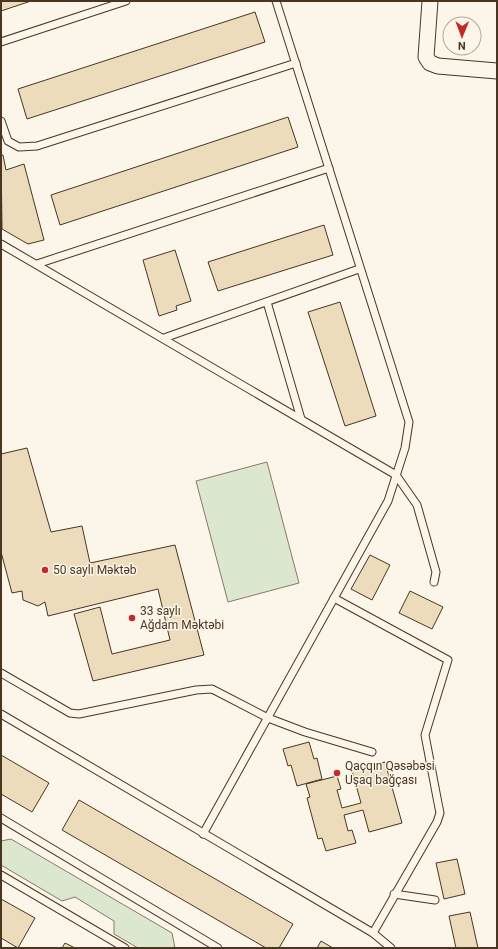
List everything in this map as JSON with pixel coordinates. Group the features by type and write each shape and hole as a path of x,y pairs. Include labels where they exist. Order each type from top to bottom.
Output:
{"street":[{"path":"430,1 426,57 430,63 438,66 497,71"}],"lane":[{"path":"1,42 126,1"},
{"path":"203,834 388,501 405,448 409,422 359,269 329,168 276,1"},
{"path":"1,121 8,141 19,147 37,146 296,63"},
{"path":"37,264 329,168"},
{"path":"1,244 396,475 417,505 436,572 434,582"},
{"path":"164,338 359,269"},
{"path":"267,302 301,419"},
{"path":"334,598 448,660 425,735 440,813 437,822 394,894 373,933"},
{"path":"1,673 70,713 79,714 196,690 212,689 268,718 306,732 372,752"},
{"path":"1,714 373,933 391,948"},
{"path":"1,818 218,948"},
{"path":"1,875 125,948"},
{"path":"394,894 435,900"}],"green space":[{"path":"267,462 299,583 228,602 196,481"},
{"path":"11,839 172,933 175,948 138,948 114,934 114,921 75,897 62,901 1,865 1,841"}],"building":[{"path":"1,1 31,1 1,11"},
{"path":"255,12 265,42 27,119 18,89"},
{"path":"288,117 298,147 60,225 51,195"},
{"path":"1,155 3,155 6,170 24,164 44,240 28,244 2,229"},
{"path":"324,225 333,255 218,291 208,262"},
{"path":"175,250 191,301 176,306 177,310 159,316 143,260"},
{"path":"340,302 376,416 345,426 308,312"},
{"path":"27,448 51,532 82,526 90,563 175,545 204,655 93,681 74,614 100,607 112,654 170,640 158,589 48,616 45,602 38,606 23,600 22,591 12,593 1,552 1,454"},
{"path":"370,555 390,565 372,600 351,589"},
{"path":"410,591 443,607 432,629 399,613"},
{"path":"309,742 314,759 317,758 322,779 297,786 291,765 288,766 283,749"},
{"path":"1,755 49,783 32,812 1,794"},
{"path":"385,762 402,823 369,832 363,810 344,815 348,831 352,830 356,843 326,851 322,838 318,839 307,798 310,797 306,784 337,776 341,789 337,790 342,808 361,803 352,771"},
{"path":"79,800 293,924 279,948 266,948 62,830"},
{"path":"457,859 465,894 444,899 436,863"},
{"path":"1,899 35,918 18,948 1,938"},
{"path":"470,912 478,948 456,948 449,916"},
{"path":"321,941 333,948 317,948"},
{"path":"65,943 75,948 62,948"}],"place":[{"name":"50 saylı Məktəb","path":"45,570"},
{"name":"33 saylı Ağdam Məktəbi","path":"132,618"},
{"name":"Qaçqın Qəsəbəsi Uşaq bağçası","path":"337,773"}]}
